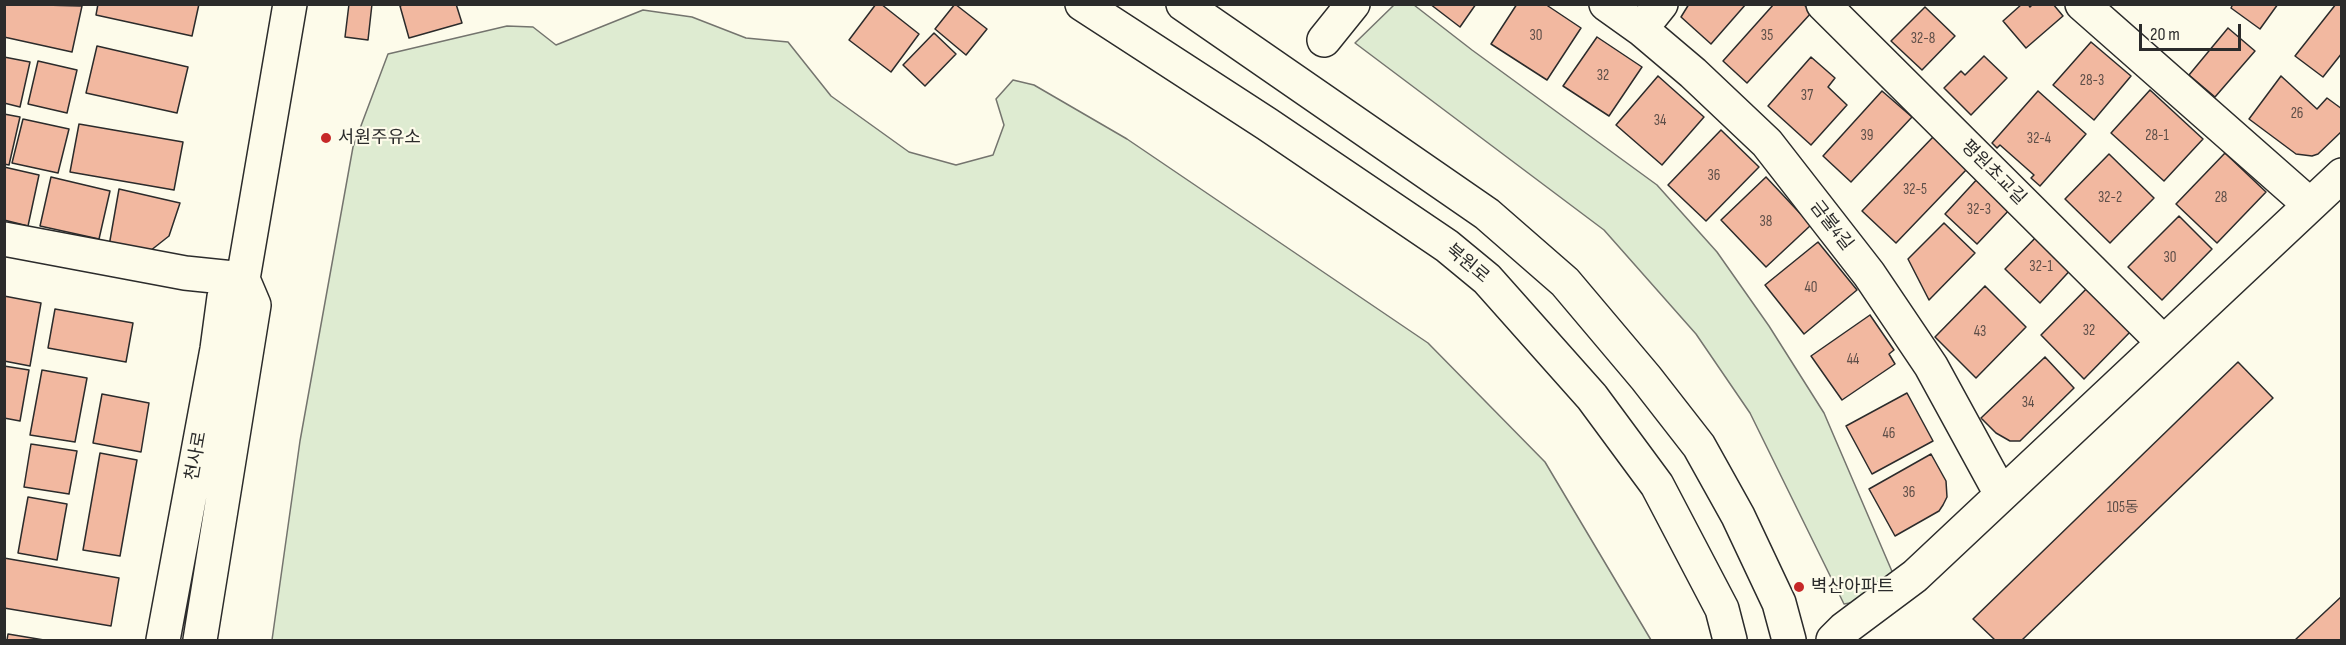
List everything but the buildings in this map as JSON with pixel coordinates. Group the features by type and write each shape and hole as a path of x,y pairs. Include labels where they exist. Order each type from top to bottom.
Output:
{"street":[{"path":"4,239 185,273 243,279 290,4"},
{"name":"북원로","path":"1082,4 1267,124 1447,246 1487,279 1592,397 1657,485 1722,609 1730,640"},
{"path":"1183,4 1488,214 1565,282 1646,378 1699,446 1738,516 1779,603 1789,640"},
{"path":"1324,40 1353,4"},
{"name":"금불4길","path":"1606,4 1651,17 1693,73 1767,143 1861,264 1931,366 2001,494"},
{"name":"평원초교길","path":"1823,4 2163,342"},
{"path":"2082,4 2309,204"},
{"path":"1833,640 1844,629 1915,576 2342,175"},
{"name":"천사로","path":"163,640 217,349 224,297 243,279 254,305 200,640"}],"green space":[{"path":"1394,5 1414,5 1657,185 1717,252 1769,326 1824,413 1897,583 1868,600 1844,604 1750,413 1696,334 1604,230 1355,43"},
{"path":"643,10 692,17 746,38 788,42 831,96 909,152 956,165 993,155 1004,125 996,99 1013,80 1034,85 1127,139 1428,343 1545,462 1651,640 272,640 300,441 353,147 388,54 507,26 533,27 556,45"}],"place":[{"name":"서원주유소","path":"326,138"},
{"name":"벽산아파트","path":"1799,587"}]}
